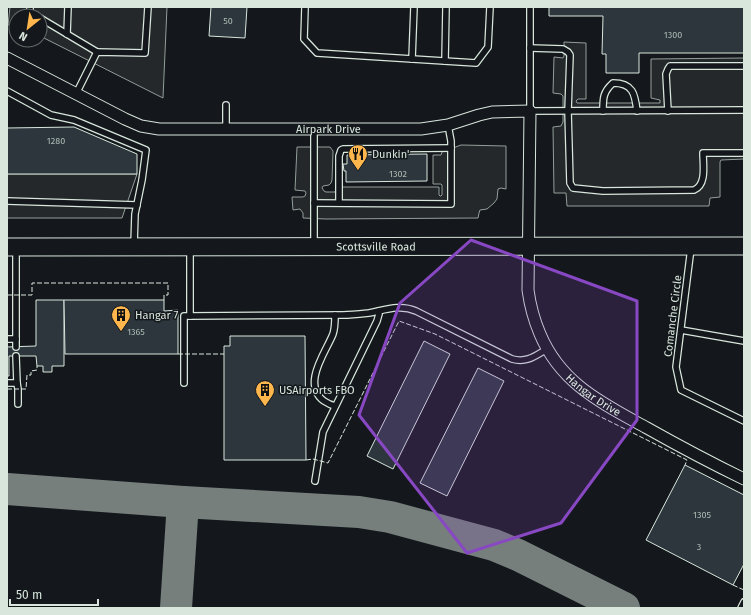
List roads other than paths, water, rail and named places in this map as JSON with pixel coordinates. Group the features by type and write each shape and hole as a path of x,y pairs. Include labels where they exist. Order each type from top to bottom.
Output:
{"main road":[{"name":"Scottsville Road","path":"12,247 744,246"}],"street":[{"name":"Airpark Drive","path":"7,58 125,119 141,126 158,129 412,129 448,125 492,112 530,112"},
{"path":"529,246 530,112"},
{"name":"Hangar Drive","path":"529,246 529,300 535,321 547,349 564,373 586,392 609,407 677,445 744,479"}],"lane":[{"path":"67,34 68,7"},
{"path":"48,23 97,52 145,53 148,7"},
{"path":"305,7 304,39 317,53 476,62 488,47 490,7"},
{"path":"412,59 414,7"},
{"path":"445,60 446,7"},
{"path":"530,7 530,112 744,110"},
{"path":"530,48 563,49 570,55 568,111 570,183 573,188 603,191 694,190 699,188 703,178 703,153 744,153"},
{"path":"76,94 97,52"},
{"path":"668,110 666,74 670,66 744,66"},
{"path":"603,111 603,98 607,88 614,83 622,83 630,88 635,96 637,111"},
{"path":"7,91 50,115 74,120 146,150 135,214 134,247"},
{"path":"226,105 226,129"},
{"path":"314,203 451,204 452,148 451,135 448,125"},
{"path":"314,129 314,247"},
{"path":"339,203 339,156 341,150 343,149 452,148"},
{"path":"7,201 137,205"},
{"name":"Comanche Circle","path":"691,246 676,367 681,390 744,421"},
{"path":"12,247 16,346"},
{"path":"190,247 190,316"},
{"path":"184,383 184,316 335,316 379,311 396,307 412,309 506,357 518,361 529,359 547,349"},
{"path":"315,481 321,437 377,321 379,311"},
{"path":"335,316 333,335 315,374 315,387 319,396 323,400 335,406"},
{"path":"681,330 744,341"},
{"path":"7,339 16,339"},
{"path":"16,356 18,404"},
{"path":"7,383 17,383"},
{"path":"741,608 744,602"}],"place":[{"name":"Dunkin'","path":"358,171"},
{"name":"Hangar 7","path":"121,332"},
{"name":"USAirports FBO","path":"265,407"}]}
